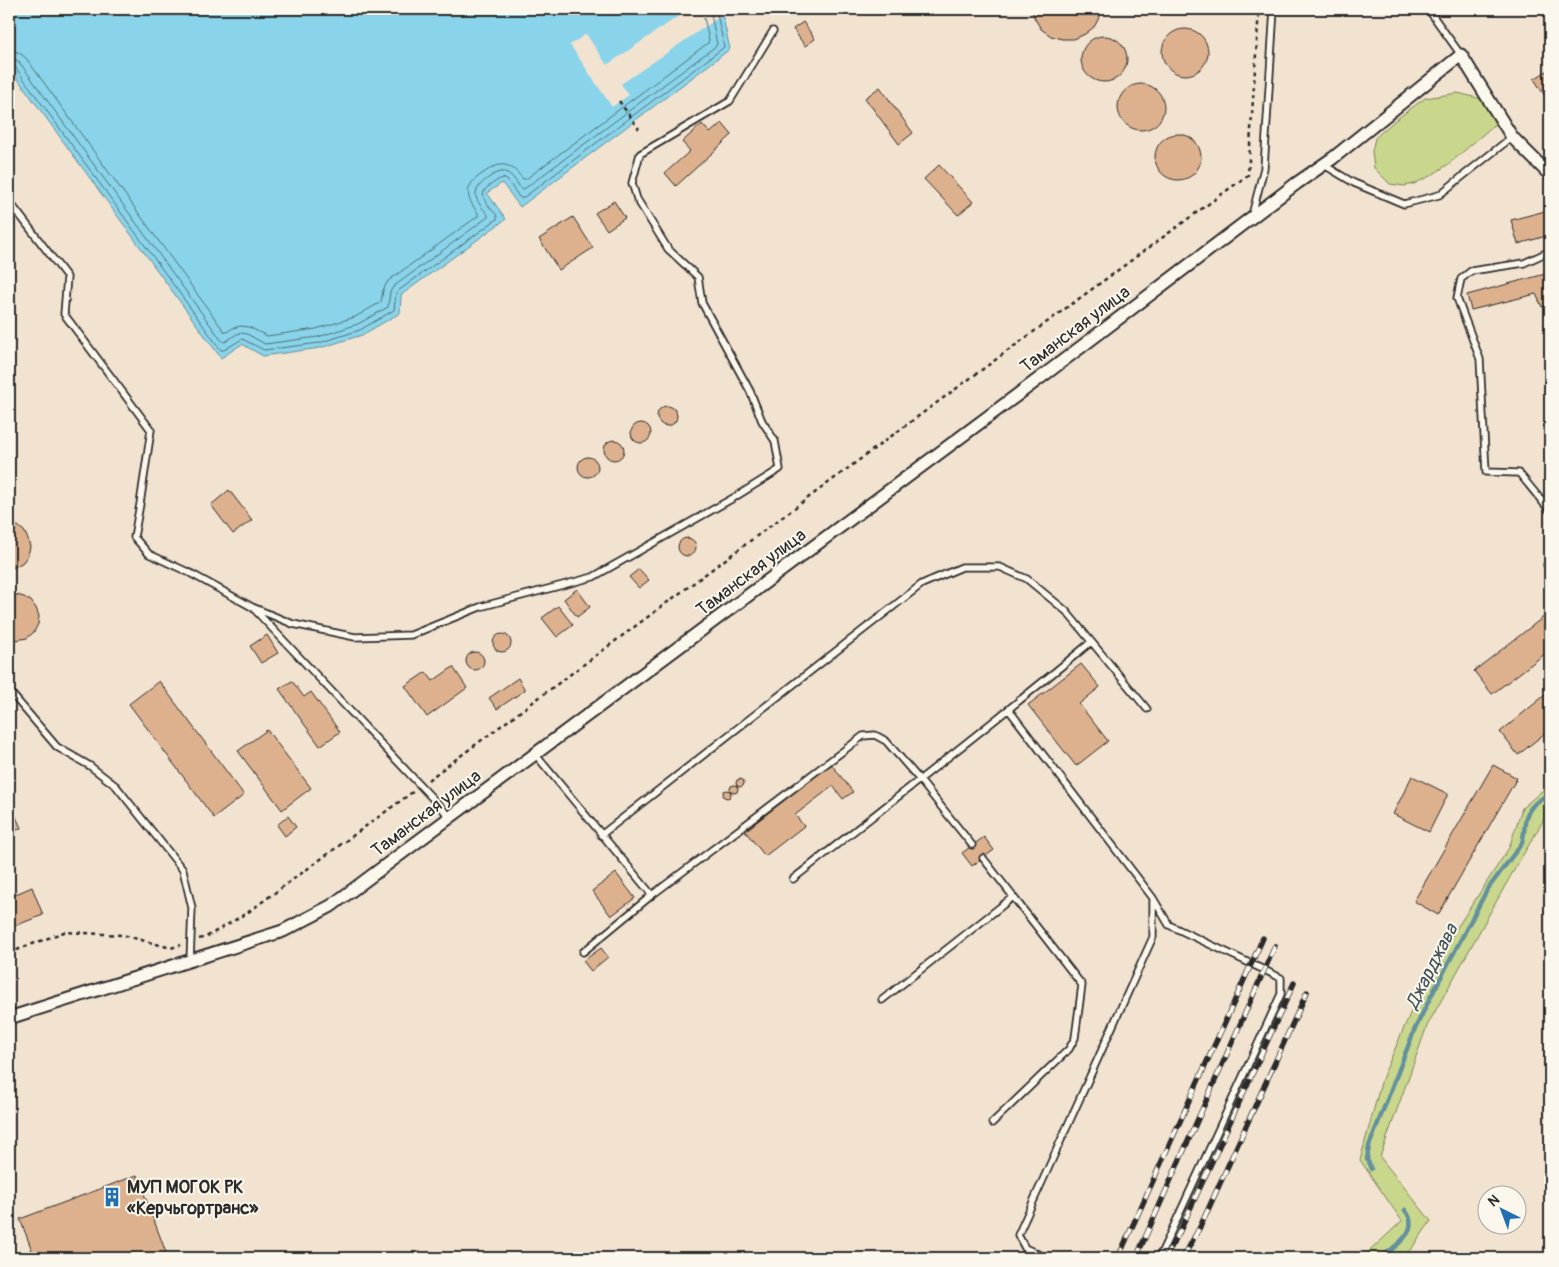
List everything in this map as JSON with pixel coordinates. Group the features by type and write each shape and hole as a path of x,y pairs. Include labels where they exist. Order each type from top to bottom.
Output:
{"street":[{"name":"Таманская улица","path":"9,1018 283,931 330,906 1324,165 1461,55"},
{"path":"1461,55 1512,137 1550,175"}],"lane":[{"path":"1251,218 1264,168 1274,9"},
{"path":"1428,9 1461,55"},
{"path":"9,201 66,277 64,314 151,430 134,537 149,554 190,573 252,607 293,624 355,637 411,635 480,607 593,577 735,497 780,469 775,441 762,421 750,391 702,303 698,277 668,249 637,199 632,183 640,154 730,101 773,31"},
{"path":"1324,165 1354,182 1404,204 1439,194 1512,137"},
{"path":"1550,251 1524,263 1471,271 1461,279 1457,298 1480,359 1486,472 1519,473 1550,511"},
{"path":"601,835 922,584 962,567 1000,567 1027,579 1066,611 1147,710"},
{"path":"252,607 450,817"},
{"path":"794,879 1009,710 1092,642"},
{"path":"12,693 57,747 90,766 116,786 183,870 192,908 190,961"},
{"path":"1009,710 1153,898 1169,925 1281,978 1281,994 1159,1258"},
{"path":"583,952 652,895 863,736 875,735 886,741 972,845"},
{"path":"535,754 652,895"},
{"path":"983,858 1082,986 1075,1038 1069,1049 992,1123"},
{"path":"882,1000 1013,897"},
{"path":"1047,1258 1025,1248 1018,1235 1153,937 1153,898"}],"path":[{"path":"9,953 64,932 123,935 171,948 206,937 247,913 905,426 1248,175 1259,9"},
{"path":"619,101 638,129"}],"green space":[{"path":"1458,93 1485,100 1495,124 1450,163 1432,175 1414,184 1404,186 1390,184 1374,168 1372,151 1375,138 1425,98"},
{"path":"1550,784 1550,809 1427,1026 1380,1157 1431,1221 1412,1248 1401,1258 1362,1258 1402,1221 1360,1160 1382,1079 1428,972 1509,848 1522,808"}],"water":[{"path":"9,9 721,9 730,49 520,207 502,183 487,193 506,219 401,295 400,313 362,335 320,348 263,356 242,344 221,358 9,67"}],"pier":[{"path":"689,9 720,9 724,14 621,84 629,95 612,107 570,45 586,34 607,65"}],"building":[{"path":"1031,9 1102,9 1094,27 1085,34 1074,39 1062,39 1051,36 1041,29"},
{"path":"803,22 815,39 805,46 793,29"},
{"path":"1180,29 1190,29 1204,39 1208,52 1204,65 1198,71 1190,75 1180,75 1166,65 1162,57 1162,47 1172,33"},
{"path":"1099,36 1109,36 1123,46 1127,59 1123,72 1117,78 1109,82 1099,82 1085,72 1081,64 1081,54 1091,40"},
{"path":"1550,69 1550,104 1534,79"},
{"path":"1136,84 1146,84 1160,94 1164,107 1160,120 1154,126 1146,130 1136,130 1122,120 1118,112 1118,102 1128,88"},
{"path":"880,87 913,133 899,144 865,98"},
{"path":"722,123 732,135 676,186 665,173 690,151 682,142 702,124 710,133"},
{"path":"1173,134 1183,134 1197,144 1201,157 1197,170 1191,176 1183,180 1173,180 1159,170 1155,162 1155,152 1165,138"},
{"path":"939,165 973,202 958,215 924,179"},
{"path":"614,201 625,218 607,230 595,213"},
{"path":"1549,210 1550,235 1518,244 1511,220"},
{"path":"573,217 593,248 559,270 539,239"},
{"path":"1549,273 1550,304 1542,307 1536,294 1471,310 1467,295"},
{"path":"663,406 671,406 677,412 677,420 671,426 663,426 657,420 657,412"},
{"path":"637,423 645,423 651,429 651,437 645,443 637,443 631,437 631,429"},
{"path":"610,440 618,440 624,446 624,454 618,460 610,460 604,454 604,446"},
{"path":"584,457 592,457 598,463 598,471 592,477 584,477 578,471 578,463"},
{"path":"229,490 252,520 233,534 211,505"},
{"path":"9,524 18,526 24,531 30,547 28,555 23,562 9,568"},
{"path":"683,538 691,538 696,543 694,554 683,556 678,551 678,543"},
{"path":"639,569 649,580 639,588 629,577"},
{"path":"577,589 590,607 577,617 564,599"},
{"path":"17,595 31,601 39,616 34,632 27,638 16,640 9,639 9,597"},
{"path":"558,606 573,625 557,637 542,618"},
{"path":"1550,612 1550,650 1492,694 1474,671"},
{"path":"502,634 508,637 511,643 508,649 502,652 496,649 493,643 496,637"},
{"path":"267,635 278,653 261,663 250,646"},
{"path":"475,652 481,655 484,661 481,667 475,670 469,667 466,661 469,655"},
{"path":"1081,664 1100,687 1079,704 1108,741 1076,766 1028,705"},
{"path":"453,667 467,688 427,717 405,686 426,672 433,681"},
{"path":"518,678 525,690 497,709 489,698"},
{"path":"159,681 244,795 214,818 129,704"},
{"path":"292,681 304,697 311,692 340,732 320,746 279,689"},
{"path":"1550,691 1550,729 1518,755 1500,732"},
{"path":"267,730 311,788 282,810 238,751"},
{"path":"831,764 853,792 843,799 833,786 795,815 804,826 765,856 745,831"},
{"path":"1493,765 1517,778 1438,915 1414,901"},
{"path":"1412,776 1448,794 1429,832 1393,814"},
{"path":"740,779 744,783 740,787 736,783"},
{"path":"734,785 738,789 734,793 730,789"},
{"path":"727,790 731,794 727,798 723,794"},
{"path":"9,801 21,828 9,834"},
{"path":"288,816 296,827 285,836 277,825"},
{"path":"984,837 994,850 972,866 962,853"},
{"path":"616,873 635,898 611,916 592,891"},
{"path":"32,887 43,915 9,928 9,897"},
{"path":"601,948 608,957 591,971 583,961"},
{"name":"МУП МОГОК РК «Керчьгортранс»","path":"137,1175 168,1258 35,1258 20,1219"}],"waterway":[{"name":"Джарджава","path":"1371,1169 1367,1159 1369,1146 1414,1031 1487,890 1522,843 1526,818 1530,809 1550,794"},
{"name":"Джарджава","path":"1381,1258 1400,1243 1409,1231 1411,1225 1405,1210"}],"railway":[{"path":"1118,1258 1263,938"},
{"path":"1136,1258 1275,946"},
{"path":"1165,1258 1179,1233 1294,983"},
{"path":"1183,1258 1201,1225 1307,992"}],"place":[{"name":"МУП МОГОК РК «Керчьгортранс»","path":"112,1197"}]}
